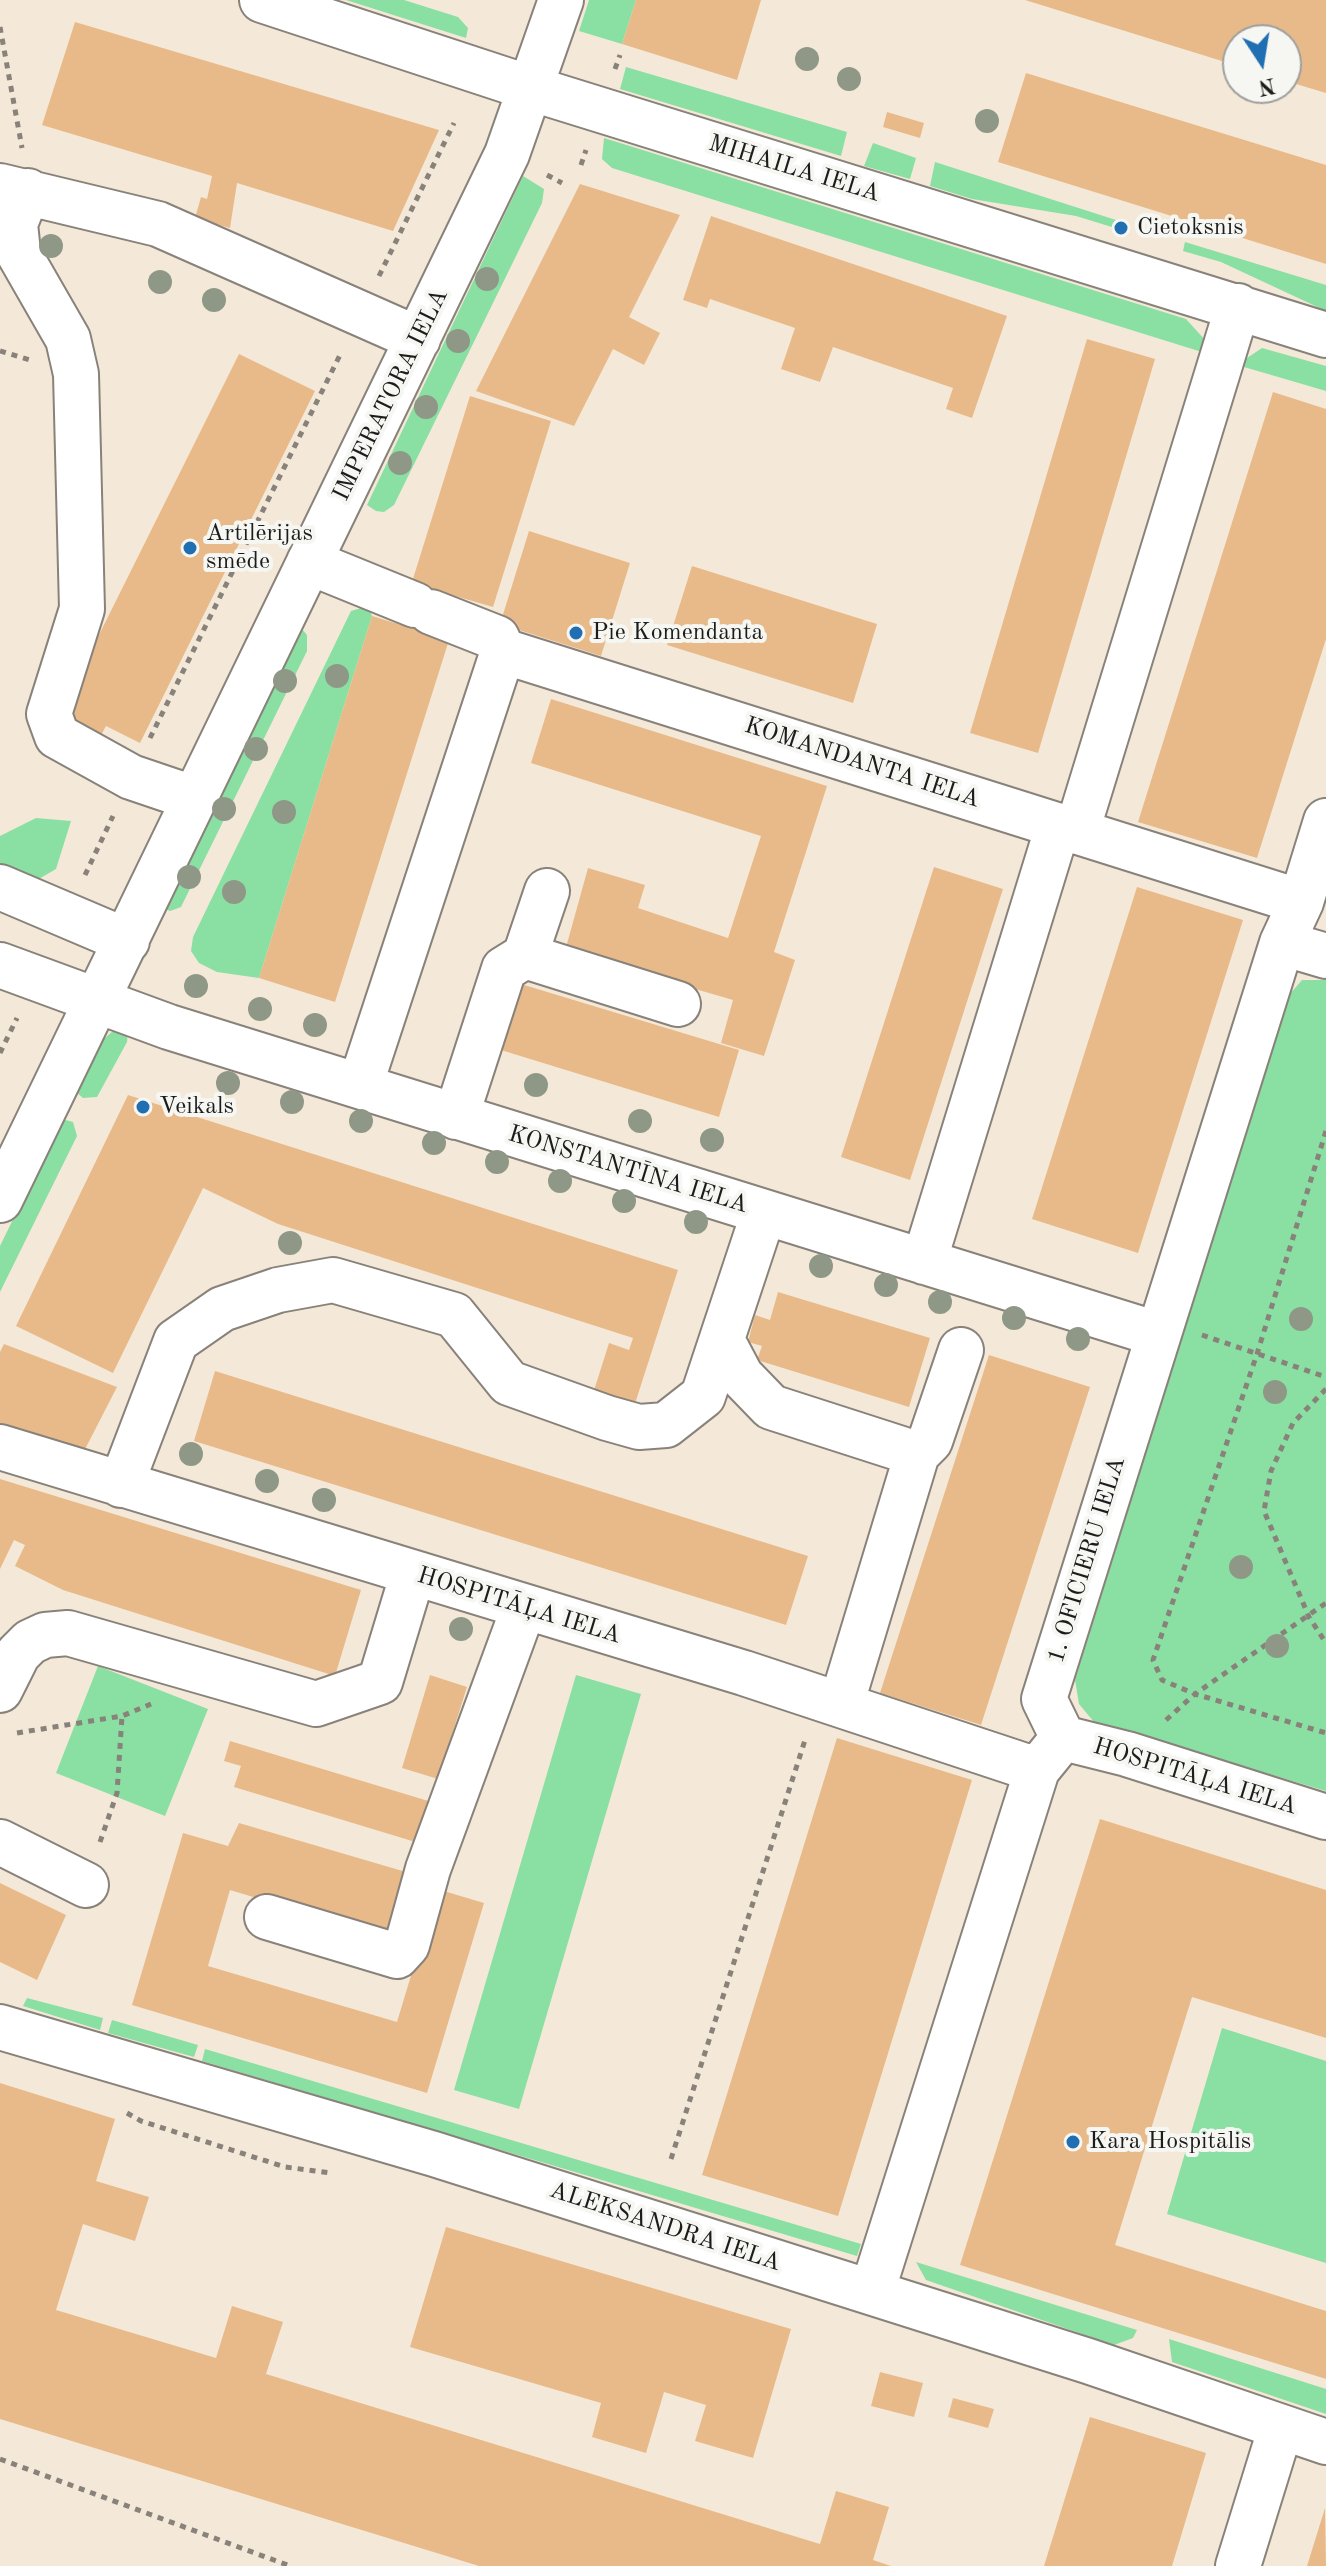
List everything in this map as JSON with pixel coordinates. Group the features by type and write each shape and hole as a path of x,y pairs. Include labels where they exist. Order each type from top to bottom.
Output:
{"street":[{"name":"MIHAILA IELA","path":"262,0 533,89 1326,335"},
{"name":"IMPERATORA IELA","path":"0,1200 100,1000 193,798 507,154 533,89 561,0"},
{"path":"193,798 131,777 57,736 49,714 82,609 76,374 68,339 18,252 14,188 158,224 418,339"},
{"path":"924,1262 1238,306"},
{"name":"KOMANDANTA IELA","path":"309,562 497,638 503,651 1301,902"},
{"path":"360,1086 503,651"},
{"name":"1. OFICIERU IELA","path":"1050,1754 1044,1699 1282,943 1301,902 1326,821"},
{"path":"0,887 127,941"},
{"path":"456,1117 504,969 525,956 547,891"},
{"path":"1282,943 1326,956"},
{"path":"525,956 678,1004"},
{"path":"18,971 100,1000"},
{"name":"KONSTANTĪNA IELA","path":"100,1000 152,1021 924,1262 1159,1328"},
{"path":"121,1485 176,1341 222,1309 278,1290 333,1280 454,1315 509,1383 639,1427 666,1425 703,1396 764,1212"},
{"path":"722,1340 741,1376 771,1407 917,1454"},
{"path":"830,1701 917,1454 930,1441 961,1350"},
{"name":"HOSPITĀĻA IELA","path":"0,1447 830,1701 1050,1754 1127,1754 1326,1817"},
{"path":"0,1690 18,1654 45,1635 68,1633 316,1704 380,1682 413,1573"},
{"path":"267,1917 397,1956 407,1945 428,1869 524,1607"},
{"path":"872,2292 1050,1754"},
{"path":"0,1842 86,1885"},
{"name":"ALEKSANDRA IELA","path":"0,2027 434,2154 872,2292 1326,2442"},
{"path":"1238,2566 1281,2427"}],"path":[{"path":"0,27 18,118 14,188"},
{"path":"65,916 454,123"},
{"path":"0,1053 18,971"},
{"path":"1326,1131 1257,1354 1153,1660 1162,1680 1195,1694 1326,1733"},
{"path":"1159,1328 1257,1354 1326,1377"},
{"path":"1326,1389 1293,1423 1271,1471 1264,1511 1309,1617 1326,1643"},
{"path":"1127,1754 1195,1694 1326,1603"},
{"path":"15,1733 122,1716 219,1676"},
{"path":"671,2159 830,1701"},
{"path":"86,1885 117,1793 122,1716"},
{"path":"0,2459 290,2566"}],"green space":[{"path":"346,0 404,0 458,17 468,28 466,38"},
{"path":"589,0 636,0 622,44 579,31"},
{"path":"626,67 847,132 841,156 620,89"},
{"path":"604,138 1186,319 1206,341 1205,353 612,168 602,159"},
{"path":"873,143 916,158 910,179 864,166"},
{"path":"935,162 1116,220 1115,228 1076,216 972,199 930,186"},
{"path":"523,176 544,189 542,203 394,505 384,512 376,511 367,505"},
{"path":"1185,242 1326,285 1326,311 1221,262 1183,251"},
{"path":"1262,348 1326,366 1326,391 1244,367 1244,360"},
{"path":"368,606 372,616 259,978 217,972 199,963 191,951 193,937 351,611"},
{"path":"301,628 307,635 307,651 181,907 170,911 163,908"},
{"path":"36,818 71,821 56,869 25,887 0,876 0,836"},
{"path":"1302,980 1326,980 1326,1791 1094,1722 1079,1704 1075,1680 1289,995"},
{"path":"128,1029 127,1042 97,1097 83,1098 76,1092 99,1043 113,1031"},
{"path":"62,1119 73,1122 77,1136 0,1292 0,1246"},
{"path":"98,1666 208,1709 165,1816 56,1773"},
{"path":"576,1675 641,1694 519,2109 454,2090"},
{"path":"27,1998 103,2018 100,2030 23,2006"},
{"path":"112,2020 198,2045 194,2057 108,2033"},
{"path":"1222,2028 1326,2061 1326,2263 1167,2214"},
{"path":"205,2049 861,2244 857,2256 202,2061"},
{"path":"916,2262 1137,2330 1133,2338 1114,2345 926,2280"},
{"path":"1169,2339 1326,2389 1326,2414 1172,2362"}],"building":[{"path":"636,0 761,0 737,80 622,44"},
{"path":"1025,0 1326,0 1326,93 1302,86 1302,24 1222,24 1222,61"},
{"path":"75,22 439,130 393,231 237,183 230,228 195,218 201,197 207,199 212,176 42,125"},
{"path":"1026,73 1326,165 1326,264 998,162"},
{"path":"887,112 924,123 920,138 883,127"},
{"path":"580,184 680,215 629,317 660,333 644,365 613,349 574,426 476,391"},
{"path":"711,216 1007,316 972,418 946,409 953,388 833,347 820,382 781,369 795,328 710,299 707,308 683,300"},
{"path":"1087,339 1155,359 1038,753 970,733"},
{"name":"Artilērijas smēde","path":"239,354 315,391 140,743 106,726 98,741 64,725 64,705"},
{"path":"1273,392 1326,409 1326,639 1257,858 1138,822"},
{"path":"470,396 551,421 493,607 438,591 425,632 449,640 335,1002 259,978 372,616 408,627 421,585 412,582"},
{"path":"529,531 630,563 601,656 500,624"},
{"path":"692,566 877,624 853,703 667,645"},
{"path":"551,699 827,786 774,952 795,960 764,1056 721,1043 733,1000 565,951 588,868 645,885 638,908 728,938 761,836 531,763"},
{"path":"934,867 1003,889 910,1180 841,1157"},
{"path":"1137,887 1243,920 1138,1253 1032,1219"},
{"path":"511,981 739,1050 719,1117 491,1047"},
{"path":"128,1095 678,1270 631,1416 590,1403 609,1343 629,1350 633,1338 278,1224 203,1188 113,1373 16,1326"},
{"path":"778,1292 930,1338 909,1407 757,1360 762,1346 748,1342 755,1315 770,1320"},
{"path":"4,1344 117,1387 80,1459 0,1428 0,1352"},
{"path":"989,1355 1090,1387 981,1725 880,1693"},
{"path":"215,1371 808,1556 786,1625 194,1441"},
{"path":"0,1479 361,1590 335,1676 63,1590 15,1566 25,1545 14,1540 0,1569"},
{"path":"430,1675 467,1687 438,1779 402,1768"},
{"path":"837,1738 972,1780 838,2216 702,2175"},
{"path":"230,1741 435,1803 422,1844 234,1787 241,1766 224,1761"},
{"name":"Kara Hospitālis","path":"1100,1819 1326,1890 1326,2038 1192,1997 1115,2245 1326,2311 1326,2379 960,2265"},
{"path":"239,1823 406,1872 399,1941 230,1890 208,1966 397,2022 437,1889 484,1903 427,2093 132,2005 183,1833 228,1846"},
{"path":"0,1883 66,1915 37,1980 0,1962"},
{"path":"0,2083 115,2119 96,2181 149,2197 135,2241 83,2224 56,2310 216,2358 232,2306 283,2322 266,2374 820,2544 836,2491 889,2507 873,2560 891,2566 479,2566 0,2419"},
{"path":"446,2227 791,2329 753,2458 695,2441 706,2405 664,2392 646,2453 592,2437 601,2403 410,2347"},
{"path":"880,2372 923,2383 914,2417 871,2406"},
{"path":"953,2398 994,2409 988,2428 948,2417"},
{"path":"1090,2417 1206,2453 1172,2566 1044,2566"},
{"path":"1325,2508 1326,2566 1307,2566"}],"place":[{"name":"Cietoksnis","path":"1121,228"},
{"name":"Artilērijas smēde","path":"190,548"},
{"name":"Pie Komendanta","path":"576,633"},
{"name":"Veikals","path":"143,1107"},
{"name":"Kara Hospitālis","path":"1073,2142"}]}
